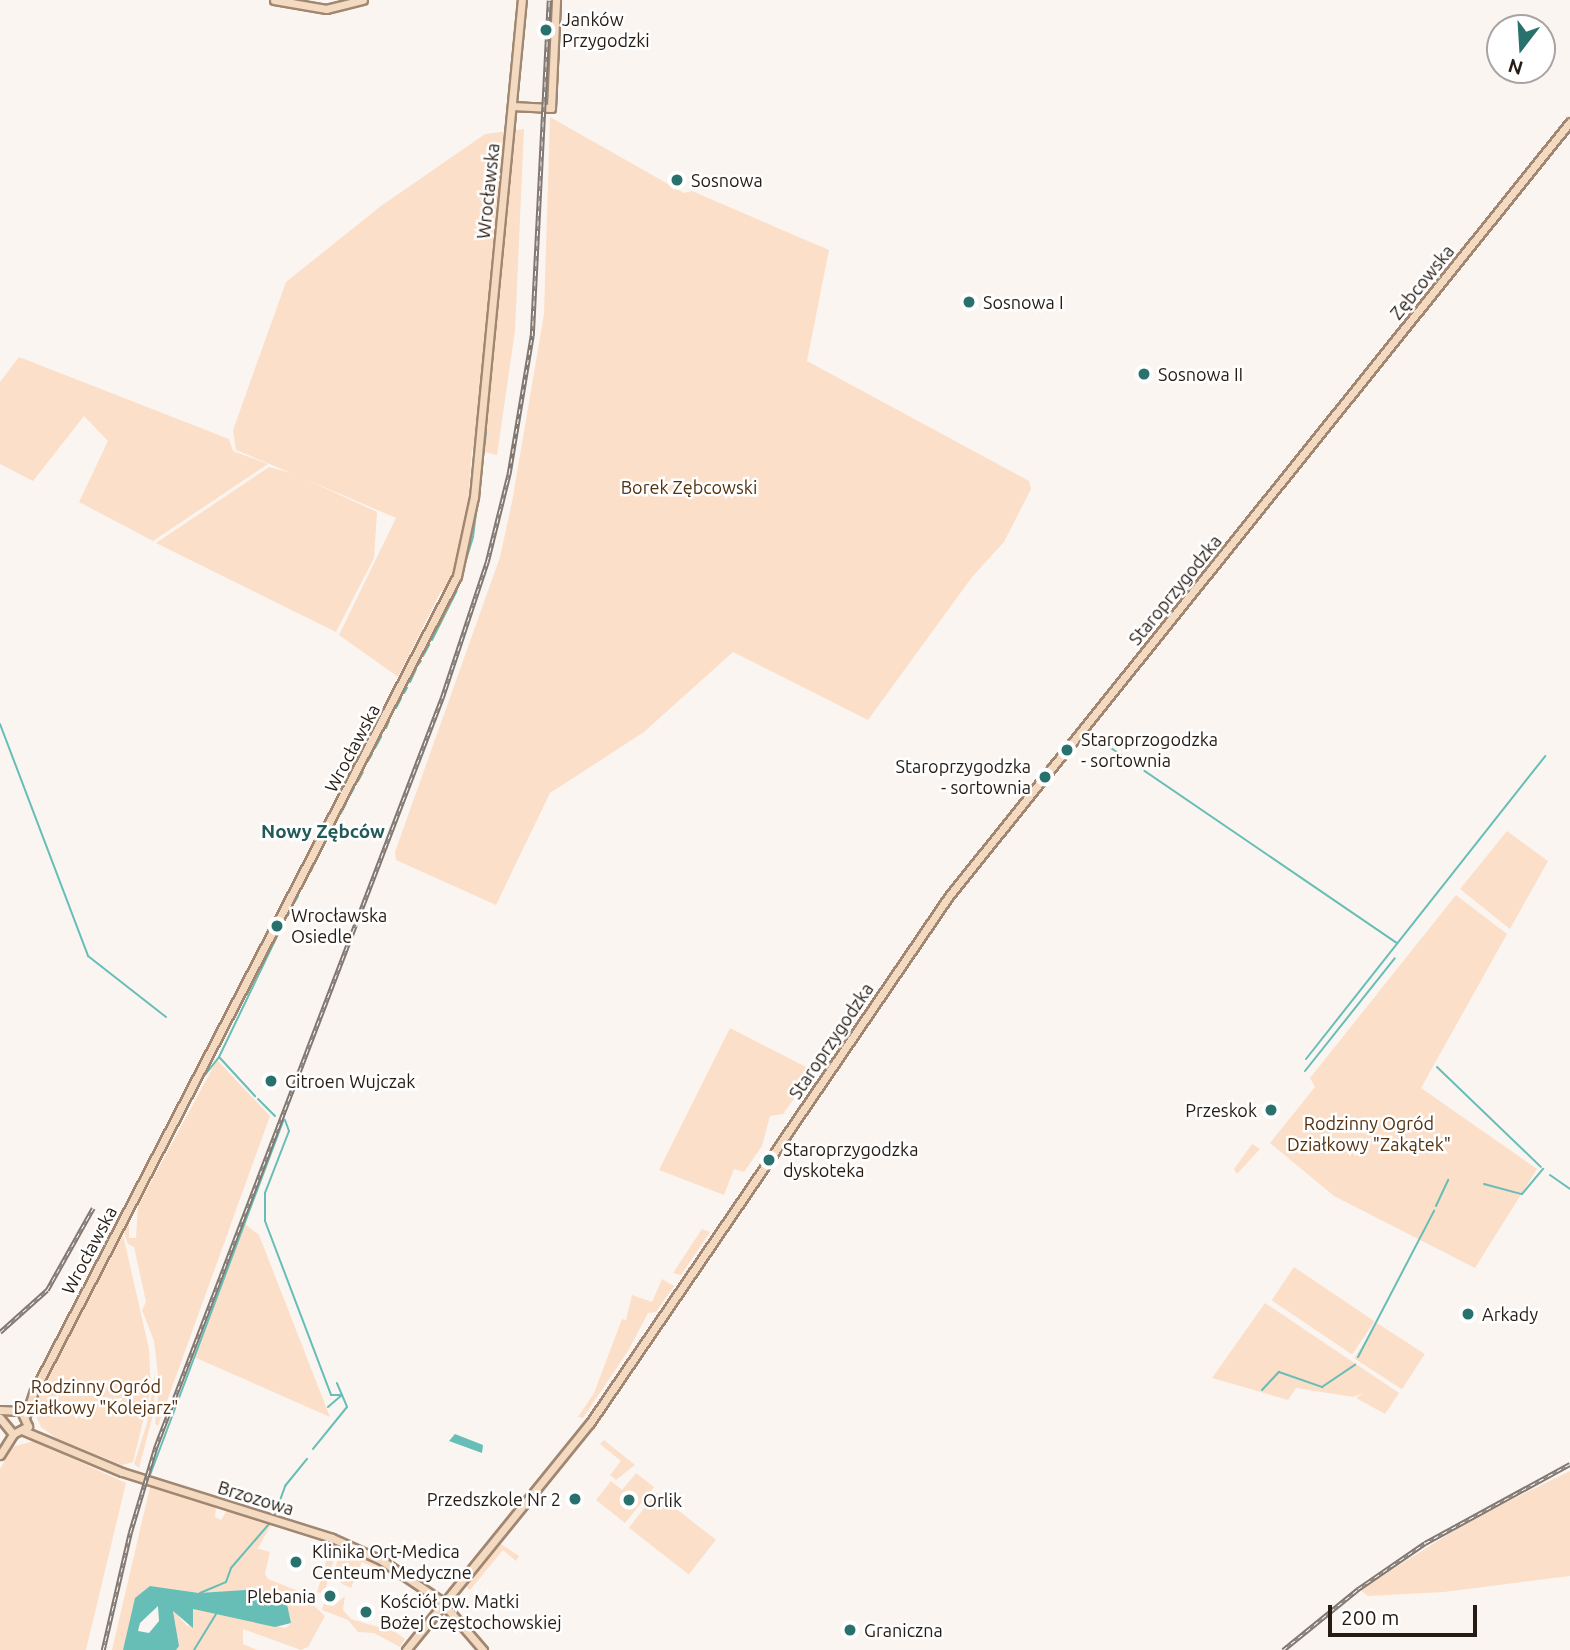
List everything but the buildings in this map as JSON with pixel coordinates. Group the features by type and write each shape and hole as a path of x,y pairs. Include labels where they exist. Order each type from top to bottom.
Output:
{"street":[{"path":"274,0 326,9 363,0"},
{"name":"Wrocławska","path":"18,1410 34,1391 457,576 474,497 522,0"},
{"path":"512,106 551,110 556,0"},
{"name":"Zębcowska","path":"1298,461 1570,122"},
{"name":"Staroprzygodzka","path":"405,1650 590,1423 939,909 1298,461"},
{"name":"Wrocławska","path":"27,1419 34,1391"},
{"path":"18,1410 27,1419 24,1431 10,1433 2,1420 4,1411 18,1410"},
{"name":"Brzozowa","path":"27,1419 51,1441"},
{"name":"Brzozowa","path":"24,1431 122,1472 341,1542 400,1570 442,1603 483,1650"},
{"path":"0,1453 10,1433"}],"green space":[{"name":"Borek Zębcowski","path":"550,117 684,193 692,191 829,250 807,361 1029,481 1031,489 1004,542 972,577 868,720 733,652 644,732 550,793 496,905 396,860 395,852 500,557 512,502 544,314"},
{"path":"524,129 515,331 497,455 472,449 467,515 452,580 446,593 441,591 398,677 339,635 396,518 303,478 377,512 374,558 336,632 156,543 269,467 291,473 236,450 233,430 286,282 381,206 485,134"},
{"path":"19,357 229,439 233,451 268,464 153,541 79,502 108,441 84,416 33,481 0,464 0,382"},
{"path":"1507,831 1548,861 1510,929 1460,889"},
{"name":"Rodzinny Ogród Działkowy \"Zakątek\"","path":"1456,895 1507,934 1421,1088 1537,1169 1475,1268 1334,1196 1270,1143 1315,1087 1310,1078"},
{"path":"730,1028 814,1071 783,1114 770,1116 762,1146 744,1172 734,1169 724,1195 659,1170"},
{"name":"Rodzinny Ogród Działkowy \"Kolejarz\"","path":"217,1060 270,1116 158,1426 155,1424 159,1384 154,1341 142,1310 146,1302 134,1247 128,1244 123,1230 129,1221 129,1238 136,1238 138,1206"},
{"path":"1252,1144 1260,1149 1237,1174 1234,1169"},
{"path":"245,1224 259,1235 330,1417 194,1357"},
{"path":"702,1229 710,1232 681,1275 673,1273"},
{"name":"Rodzinny Ogród Działkowy \"Kolejarz\"","path":"123,1235 149,1349 151,1389 133,1462 122,1465 56,1438 41,1427 32,1407"},
{"path":"1294,1267 1374,1321 1352,1354 1272,1300"},
{"path":"662,1279 674,1286 656,1312 648,1313 628,1351 583,1418 578,1417 594,1393 622,1319 626,1320 632,1295 652,1302"},
{"path":"1265,1303 1399,1393 1385,1414 1356,1398 1363,1393 1353,1397 1296,1388 1288,1400 1212,1378"},
{"path":"1377,1323 1425,1354 1402,1389 1354,1358"},
{"path":"631,1347 634,1353 586,1419 632,1352"},
{"path":"155,1373 154,1411 139,1468 134,1464 147,1423"},
{"path":"604,1440 635,1465 616,1480 610,1475 621,1461 600,1444"},
{"name":"Rodzinny Ogród Działkowy \"Kolejarz\"","path":"34,1441 126,1483 86,1650 0,1650 0,1469 12,1447"},
{"path":"1570,1471 1570,1576 1444,1592 1368,1596 1360,1590 1474,1518"},
{"name":"Orlik","path":"636,1473 654,1487 625,1523 596,1500 611,1481 622,1490"},
{"path":"150,1487 216,1506 215,1517 221,1520 227,1510 272,1523 258,1548 252,1547 270,1552 265,1574 268,1579 298,1591 325,1616 308,1647 301,1650 243,1629 243,1644 257,1650 176,1650 179,1646 173,1610 188,1627 193,1609 286,1628 291,1623 287,1604 258,1589 199,1593 150,1586 136,1607 123,1650 112,1650"},
{"path":"656,1493 716,1540 689,1574 629,1528"},
{"path":"331,1544 338,1546 324,1594 317,1592"},
{"path":"501,1544 519,1556 516,1561 503,1550 470,1590 463,1584"},
{"path":"341,1546 384,1567 380,1570 362,1562 351,1588 342,1584 335,1569"},
{"path":"345,1596 343,1610 351,1619 395,1632 405,1639 400,1647 374,1633 358,1632 348,1620 322,1610 324,1603 333,1606"}],"water":[{"path":"455,1434 483,1445 482,1453 449,1441"},
{"path":"150,1586 199,1593 258,1589 287,1604 291,1623 275,1627 193,1609 193,1628 173,1611 179,1646 176,1650 123,1650 135,1598","holes":["158,1606 159,1621 149,1633 138,1631 140,1623"]}],"waterway":[{"path":"432,640 456,592 473,537 486,433"},
{"path":"423,656 429,645"},
{"path":"418,665 421,661"},
{"path":"410,682 416,669"},
{"path":"404,693 407,688"},
{"path":"396,708 401,698"},
{"path":"386,728 389,721"},
{"path":"0,724 88,956 166,1017"},
{"path":"1086,731 1397,943"},
{"path":"375,748 381,737"},
{"path":"368,761 372,754"},
{"path":"1306,1059 1545,756"},
{"path":"358,781 363,772"},
{"path":"350,795 354,788"},
{"path":"341,813 346,803"},
{"path":"333,827 337,820"},
{"path":"311,871 314,864"},
{"path":"302,887 307,878"},
{"path":"294,903 298,896"},
{"path":"205,1075 219,1057 281,928"},
{"path":"1305,1071 1395,958"},
{"path":"220,1058 255,1096"},
{"path":"1437,1067 1541,1167"},
{"path":"258,1099 275,1116"},
{"path":"150,1475 284,1119"},
{"path":"285,1120 289,1131 265,1193 265,1221 331,1395 342,1395 347,1407 313,1449"},
{"path":"1484,1184 1522,1194 1543,1169"},
{"path":"1550,1175 1570,1189"},
{"path":"1436,1206 1448,1180"},
{"path":"1358,1357 1434,1211"},
{"path":"1262,1390 1279,1372 1322,1387 1355,1365"},
{"path":"328,1407 342,1395 337,1383"},
{"path":"275,1514 285,1486 307,1459"},
{"path":"200,1593 226,1582 231,1568 269,1524"},
{"path":"194,1650 216,1614"}],"railway":[{"path":"103,1650 130,1533 156,1446 442,698 487,562 509,473 532,336 549,0"},
{"path":"0,1332 47,1290 93,1208"},
{"path":"1283,1650 1358,1589 1425,1543 1570,1464"}],"place":[{"name":"Janków Przygodzki","path":"546,30"},
{"name":"Sosnowa","path":"677,180"},
{"name":"Sosnowa I","path":"969,302"},
{"name":"Sosnowa II","path":"1144,374"},
{"name":"Staroprzogodzka - sortownia","path":"1067,750"},
{"name":"Staroprzygodzka - sortownia","path":"1045,777"},
{"name":"Wrocławska Osiedle","path":"277,926"},
{"name":"Citroen Wujczak","path":"271,1081"},
{"name":"Przeskok","path":"1271,1110"},
{"name":"Staroprzygodzka dyskoteka","path":"769,1160"},
{"name":"Arkady","path":"1468,1314"},
{"name":"Przedszkole Nr 2","path":"575,1499"},
{"name":"Orlik","path":"629,1500"},
{"name":"Klinika Ort-Medica Centeum Medyczne","path":"296,1562"},
{"name":"Plebania","path":"330,1596"},
{"name":"Kościół pw. Matki Bożej Częstochowskiej","path":"366,1612"},
{"name":"Graniczna","path":"850,1630"}],"district":[{"name":"Nowy Zębców","path":"323,832"}]}
